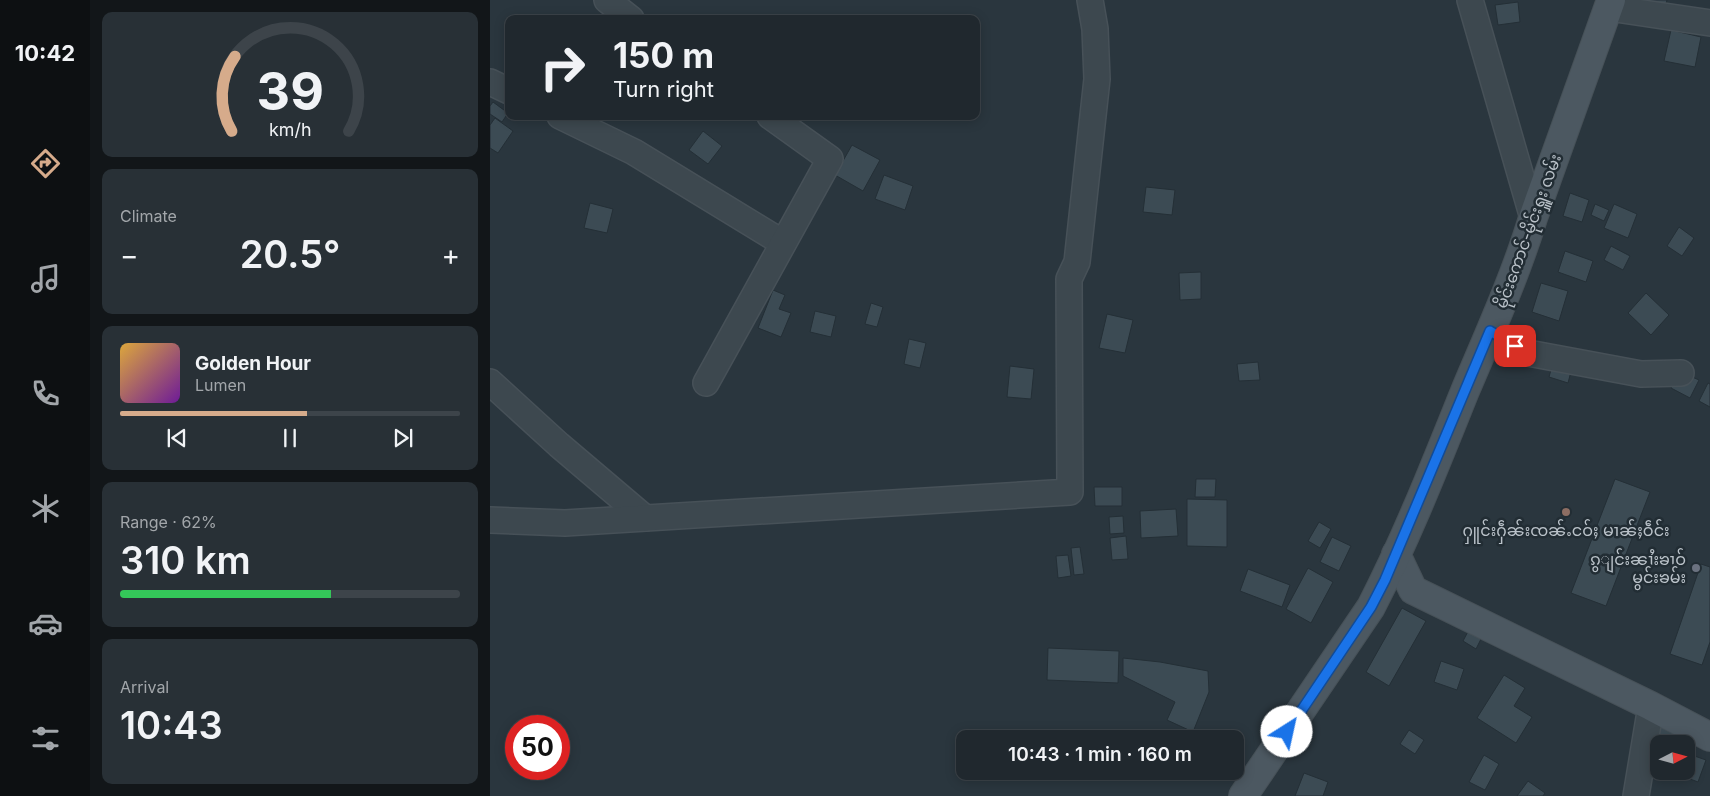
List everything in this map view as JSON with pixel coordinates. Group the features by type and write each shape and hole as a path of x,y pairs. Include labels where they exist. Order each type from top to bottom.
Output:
{"main road":[{"name":"မိုင်းကောင်-မိုင်းရှူး လမ်း","path":"1243,796 1371,607 1396,554 1523,250 1610,4"},
{"path":"1396,554 1413,590 1651,706 1710,737"},
{"path":"1371,607 1413,590"}],"street":[{"path":"607,0 626,15"},
{"path":"490,520 566,523 1070,492 1068,279 1077,262 1097,79 1095,29 1090,0"},
{"path":"1470,0 1533,218"},
{"path":"1610,4 1710,23"},
{"path":"490,82 505,89"},
{"path":"568,120 634,152 783,243"},
{"path":"706,383 830,159 776,120"},
{"path":"1490,331 1528,353 1641,374 1681,373"},
{"path":"490,382 559,445 645,518"},
{"path":"1636,796 1651,706"}],"building":[{"path":"1631,0 1667,0 1666,4"},
{"path":"1518,2 1520,22 1498,25 1495,5"},
{"path":"1671,30 1701,37 1695,67 1664,61"},
{"path":"493,102 505,111 505,118 502,122 490,114 490,106"},
{"path":"495,118 513,131 498,153 490,148 490,125"},
{"path":"703,131 722,146 708,164 689,150"},
{"path":"852,145 880,160 863,191 835,175"},
{"path":"884,175 913,186 905,210 875,199"},
{"path":"1146,187 1175,190 1172,215 1143,212"},
{"path":"1570,193 1589,200 1582,222 1563,216"},
{"path":"590,203 613,209 607,233 584,228"},
{"path":"1595,204 1609,210 1604,221 1591,215"},
{"path":"1614,204 1637,214 1628,238 1604,228"},
{"path":"1679,227 1694,238 1682,256 1667,246"},
{"path":"1611,246 1630,256 1623,270 1604,260"},
{"path":"1565,251 1593,261 1586,282 1558,272"},
{"path":"1201,272 1201,299 1180,300 1179,273"},
{"path":"1541,283 1568,291 1559,321 1532,312"},
{"path":"773,290 785,295 779,309 791,313 781,337 758,328"},
{"path":"1646,293 1669,315 1651,335 1628,313"},
{"path":"871,303 883,307 877,327 865,324"},
{"path":"815,311 836,316 831,337 810,332"},
{"path":"1107,314 1133,320 1125,353 1099,348"},
{"path":"909,339 926,343 920,368 904,364"},
{"path":"1555,355 1574,360 1568,383 1549,377"},
{"path":"1258,362 1260,380 1239,381 1237,364"},
{"path":"1010,366 1034,369 1031,399 1007,397"},
{"path":"1679,371 1699,380 1690,398 1671,388"},
{"path":"1708,383 1710,384 1710,407 1699,401"},
{"path":"1196,479 1216,479 1215,497 1195,497"},
{"path":"1615,479 1650,492 1606,606 1571,593"},
{"path":"1094,487 1122,487 1122,506 1095,506"},
{"path":"1187,499 1227,500 1227,547 1187,546"},
{"path":"1176,509 1178,536 1141,538 1140,511"},
{"path":"1123,516 1124,533 1110,534 1109,517"},
{"path":"1319,522 1331,529 1320,548 1308,541"},
{"path":"1126,536 1128,559 1112,560 1110,538"},
{"path":"1332,537 1351,546 1339,571 1320,562"},
{"path":"1080,547 1084,574 1074,575 1071,548"},
{"path":"1068,555 1071,576 1058,578 1056,556"},
{"path":"1701,564 1710,567 1710,642 1702,665 1670,654"},
{"path":"1308,568 1333,582 1311,623 1286,609"},
{"path":"1248,569 1290,585 1282,607 1240,591"},
{"path":"1402,608 1426,621 1389,686 1366,672"},
{"path":"1473,622 1486,629 1476,649 1463,641"},
{"path":"1048,648 1119,651 1118,683 1047,680"},
{"path":"1123,658 1160,662 1208,671 1209,692 1194,730 1189,730 1167,720 1175,702 1123,676"},
{"path":"1441,661 1464,669 1457,690 1434,682"},
{"path":"1504,675 1525,688 1514,706 1532,717 1516,743 1477,718"},
{"path":"1657,714 1679,723 1674,735 1650,735 1650,742 1647,741"},
{"path":"1409,730 1424,740 1415,754 1400,744"},
{"path":"1484,755 1499,764 1485,790 1469,782"},
{"path":"1695,756 1706,760 1698,782 1693,780 1695,780"},
{"path":"1304,773 1328,782 1323,796 1295,796"},
{"path":"1528,781 1545,793 1543,796 1517,796"}],"place":[{"name":"ႁူင်းႁဵၼ်းၸၼ်ႉငဝ်ႈ မၢၼ်ႈဝဵင်း","path":"1566,512"},
{"name":"ၵွျင်းၼၢႆးၶၢဝ် မွင်းၶမ်း","path":"1696,568"}],"route":[{"path":"1287,732 1371,607 1385,580 1490,331 1515,346"}]}
